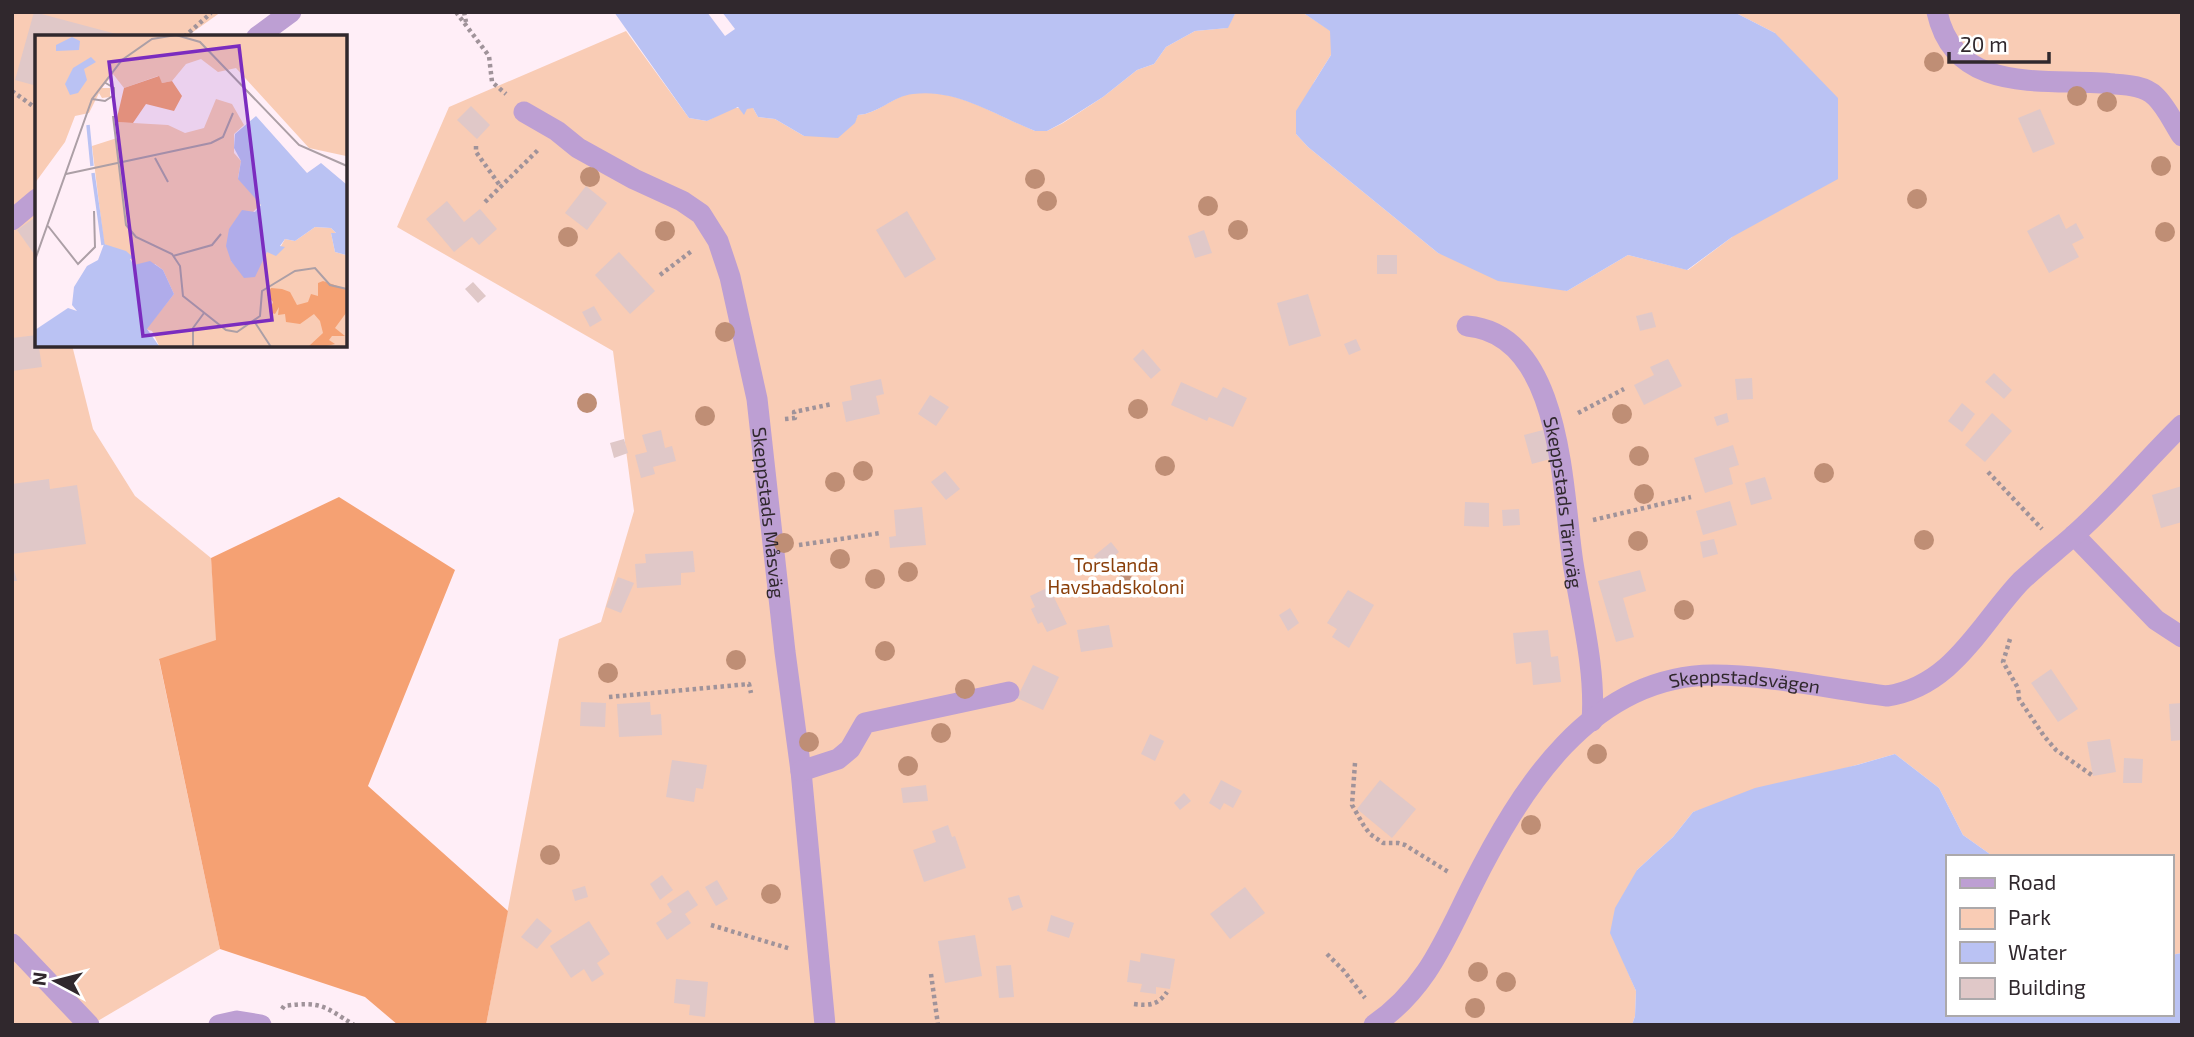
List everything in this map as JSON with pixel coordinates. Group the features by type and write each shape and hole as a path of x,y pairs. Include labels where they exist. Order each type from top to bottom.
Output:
{"street":[{"path":"260,35 291,12"},
{"path":"1937,12 1954,51 1976,68 2011,79 2077,81 2144,89 2155,96 2182,136"},
{"name":"Skeppstads Måsväg","path":"524,112 589,154 682,201 701,214 713,233 727,268 740,314 761,424 801,771 825,1025"},
{"path":"12,220 35,201"},
{"name":"Skeppstads Tärnväg","path":"1467,326 1482,327 1505,337 1526,363 1548,403 1555,426 1592,693 1592,721"},
{"name":"Skeppstadsvägen","path":"1378,1022 1413,993 1438,953 1507,821 1552,757 1577,732 1628,697 1653,685 1681,678 1710,675 1749,677 1888,696 1913,690 1933,679 1955,661 2020,583 2067,541 2182,425"},
{"path":"2067,541 2156,620 2182,637"},
{"path":"801,771 838,760 850,749 865,723 1009,692"},
{"path":"12,944 89,1025"},
{"path":"219,1025 237,1021 270,1020"}],"path":[{"path":"456,12 489,56 492,82 524,112"},
{"path":"464,12 467,27"},
{"path":"186,35 211,13"},
{"path":"12,91 35,108"},
{"path":"485,202 557,131"},
{"path":"476,146 476,152 501,187"},
{"path":"660,275 713,233"},
{"path":"1555,426 1624,389"},
{"path":"761,424 795,418 794,412 832,404"},
{"path":"1988,472 2067,541"},
{"path":"1568,526 1691,497"},
{"path":"774,548 881,533"},
{"path":"2010,639 2003,662 2018,688 2019,699 2056,750 2093,776"},
{"path":"608,697 749,684 751,693"},
{"path":"1354,763 1352,805 1370,834 1383,843 1398,842 1405,845 1472,886"},
{"path":"711,925 793,949 818,953"},
{"path":"1327,954 1344,971 1378,1022"},
{"path":"931,974 938,1025"},
{"path":"1134,1004 1147,1006 1160,1002 1167,992"},
{"path":"270,1020 284,1006 309,1002 325,1006 354,1025"}],"green space":[{"path":"12,12 221,12 189,35 35,35 35,346 72,346 93,429 135,496 211,558 217,641 159,660 220,949 96,1022 98,1025 12,1025"},
{"name":"Torslanda Havsbadskoloni","path":"1236,12 1302,12 1331,31 1331,55 1314,82 1296,134 1308,147 1438,253 1567,291 1628,255 1688,270 1732,237 1775,33 1734,12 2182,12 2182,953 2173,955 2173,855 1991,855 1963,835 1939,788 1895,754 1693,812 1673,837 1637,870 1624,963 1636,991 1632,1025 486,1025 559,639 601,622 634,511 613,351 397,227 449,107 626,31 689,118 707,121 732,108 753,108 758,117 775,119 804,136 842,130 854,122 858,115 872,112 906,95 929,93 960,99 1035,131 1047,131 1103,97 1137,70 1154,64 1166,47 1195,31 1227,28"}],"shaded area":[{"path":"339,497 455,570 368,786 508,911 486,1025 398,1025 365,997 220,949 159,659 216,640 211,558"}],"water":[{"path":"614,12 1236,12 1228,28 1195,31 1166,47 1154,64 1137,70 1103,97 1047,131 1035,131 960,99 929,93 906,95 872,112 858,115 855,123 838,138 804,136 775,119 758,117 753,108 747,109 744,115 738,107 707,121 689,118"},
{"path":"1302,12 1734,12 1775,33 1838,98 1838,179 1732,237 1687,270 1628,255 1567,291 1498,281 1438,253 1308,147 1296,134 1296,111 1331,55 1330,31"},
{"path":"1895,754 1939,788 1963,835 1991,855 1946,855 1946,1016 2173,1016 2173,955 2182,953 2182,1025 1632,1025 1636,991 1610,933 1615,908 1637,870 1673,837 1693,812 1755,788"}],"pier":[{"path":"707,12 722,12 735,29 725,36"}],"building":[{"path":"34,12 120,35 35,35 35,85 15,80"},
{"path":"471,106 490,125 477,139 457,120"},
{"path":"2040,109 2055,144 2033,153 2018,118"},
{"path":"586,186 607,203 587,230 565,213"},
{"path":"447,201 464,222 480,209 497,229 479,245 472,237 454,252 426,219"},
{"path":"907,211 936,259 905,278 876,230"},
{"path":"2059,214 2066,229 2076,223 2084,238 2072,244 2079,257 2049,273 2027,231"},
{"path":"35,217 35,255 17,230"},
{"path":"1204,230 1212,253 1195,258 1188,236"},
{"path":"619,252 655,291 630,314 595,275"},
{"path":"1377,255 1397,255 1397,274 1377,274"},
{"path":"473,282 486,296 478,303 465,289"},
{"path":"1308,294 1321,336 1289,346 1277,303"},
{"path":"594,306 602,320 590,327 582,312"},
{"path":"1652,312 1656,327 1640,331 1636,316"},
{"path":"35,335 35,346 39,346 42,367 12,371 12,338"},
{"path":"1356,339 1361,350 1349,355 1344,344"},
{"path":"1143,349 1161,370 1151,379 1133,359"},
{"path":"1668,359 1682,386 1644,405 1634,385 1654,375 1650,367"},
{"path":"1994,373 2012,390 2004,399 1985,382"},
{"path":"1752,378 1753,399 1737,400 1735,379"},
{"path":"881,379 884,394 876,396 880,414 846,422 842,402 852,400 850,386"},
{"path":"1181,382 1217,398 1223,387 1247,398 1233,427 1209,417 1207,421 1171,405"},
{"path":"930,395 949,407 936,426 918,414"},
{"path":"1962,403 1975,414 1962,432 1948,421"},
{"path":"1727,413 1729,422 1717,426 1714,417"},
{"path":"1992,413 2012,431 1985,462 1965,445"},
{"path":"661,430 665,448 672,446 676,461 653,467 655,474 641,478 635,455 647,452 642,435"},
{"path":"1543,430 1550,459 1532,464 1524,435"},
{"path":"624,439 628,453 614,458 610,443"},
{"path":"1733,445 1739,465 1729,468 1733,484 1705,493 1694,458"},
{"path":"945,471 960,489 946,500 931,482"},
{"path":"1765,477 1772,499 1751,505 1745,483"},
{"path":"49,479 50,489 77,485 86,544 12,554 12,484"},
{"path":"2182,486 2182,522 2161,528 2152,495"},
{"path":"1730,501 1737,525 1703,535 1696,511"},
{"path":"1465,502 1489,503 1489,527 1464,526"},
{"path":"922,507 926,545 890,548 889,537 896,536 894,510"},
{"path":"1519,509 1520,525 1503,526 1502,510"},
{"path":"1714,539 1718,554 1703,558 1700,542"},
{"path":"1111,542 1119,552 1102,566 1094,556"},
{"path":"693,551 695,572 681,573 681,585 637,588 635,564 646,563 645,554"},
{"path":"12,562 17,581 12,581"},
{"path":"1640,570 1646,591 1623,598 1634,637 1616,642 1598,581"},
{"path":"618,577 634,583 621,613 606,607"},
{"path":"1049,587 1067,624 1047,632 1042,622 1038,624 1031,609 1035,607 1030,596"},
{"path":"1348,590 1374,605 1349,648 1332,637 1337,629 1327,623"},
{"path":"1290,608 1299,623 1288,631 1279,615"},
{"path":"1109,625 1113,647 1081,652 1077,630"},
{"path":"1548,630 1551,657 1558,656 1561,682 1533,685 1531,662 1516,664 1513,633"},
{"path":"1033,665 1059,677 1043,710 1017,698"},
{"path":"2051,669 2078,709 2058,722 2031,683"},
{"path":"581,702 606,703 605,727 580,726"},
{"path":"650,702 651,715 661,714 662,735 619,737 617,704"},
{"path":"2182,703 2182,740 2171,741 2169,704"},
{"path":"1150,734 1164,741 1155,761 1141,754"},
{"path":"2110,739 2116,772 2093,776 2087,742"},
{"path":"2124,758 2143,759 2142,783 2123,783"},
{"path":"672,760 707,765 703,789 696,788 694,802 666,797"},
{"path":"1221,780 1242,791 1233,808 1224,803 1220,810 1209,803"},
{"path":"1380,780 1416,809 1392,838 1357,809"},
{"path":"926,785 928,801 903,803 901,788"},
{"path":"1184,793 1191,801 1180,810 1174,803"},
{"path":"948,825 952,837 955,836 966,868 924,882 913,850 936,842 932,831"},
{"path":"662,875 673,890 660,900 650,884"},
{"path":"717,880 728,899 716,906 705,887"},
{"path":"585,886 588,897 575,901 572,890"},
{"path":"1245,887 1265,913 1230,939 1210,914"},
{"path":"688,890 698,905 685,914 691,923 667,940 656,923 672,912 667,904"},
{"path":"1019,895 1023,907 1012,911 1008,898"},
{"path":"1051,915 1074,923 1069,938 1047,931"},
{"path":"537,918 552,931 537,949 521,937"},
{"path":"589,921 610,954 597,963 604,974 592,982 584,969 571,978 550,946"},
{"path":"975,935 982,976 945,983 938,941"},
{"path":"1141,953 1175,959 1170,989 1156,987 1156,994 1140,992 1142,984 1127,982 1130,960 1140,962"},
{"path":"1011,965 1014,997 999,998 996,966"},
{"path":"676,979 708,982 705,1017 689,1015 690,1005 674,1003"}]}
